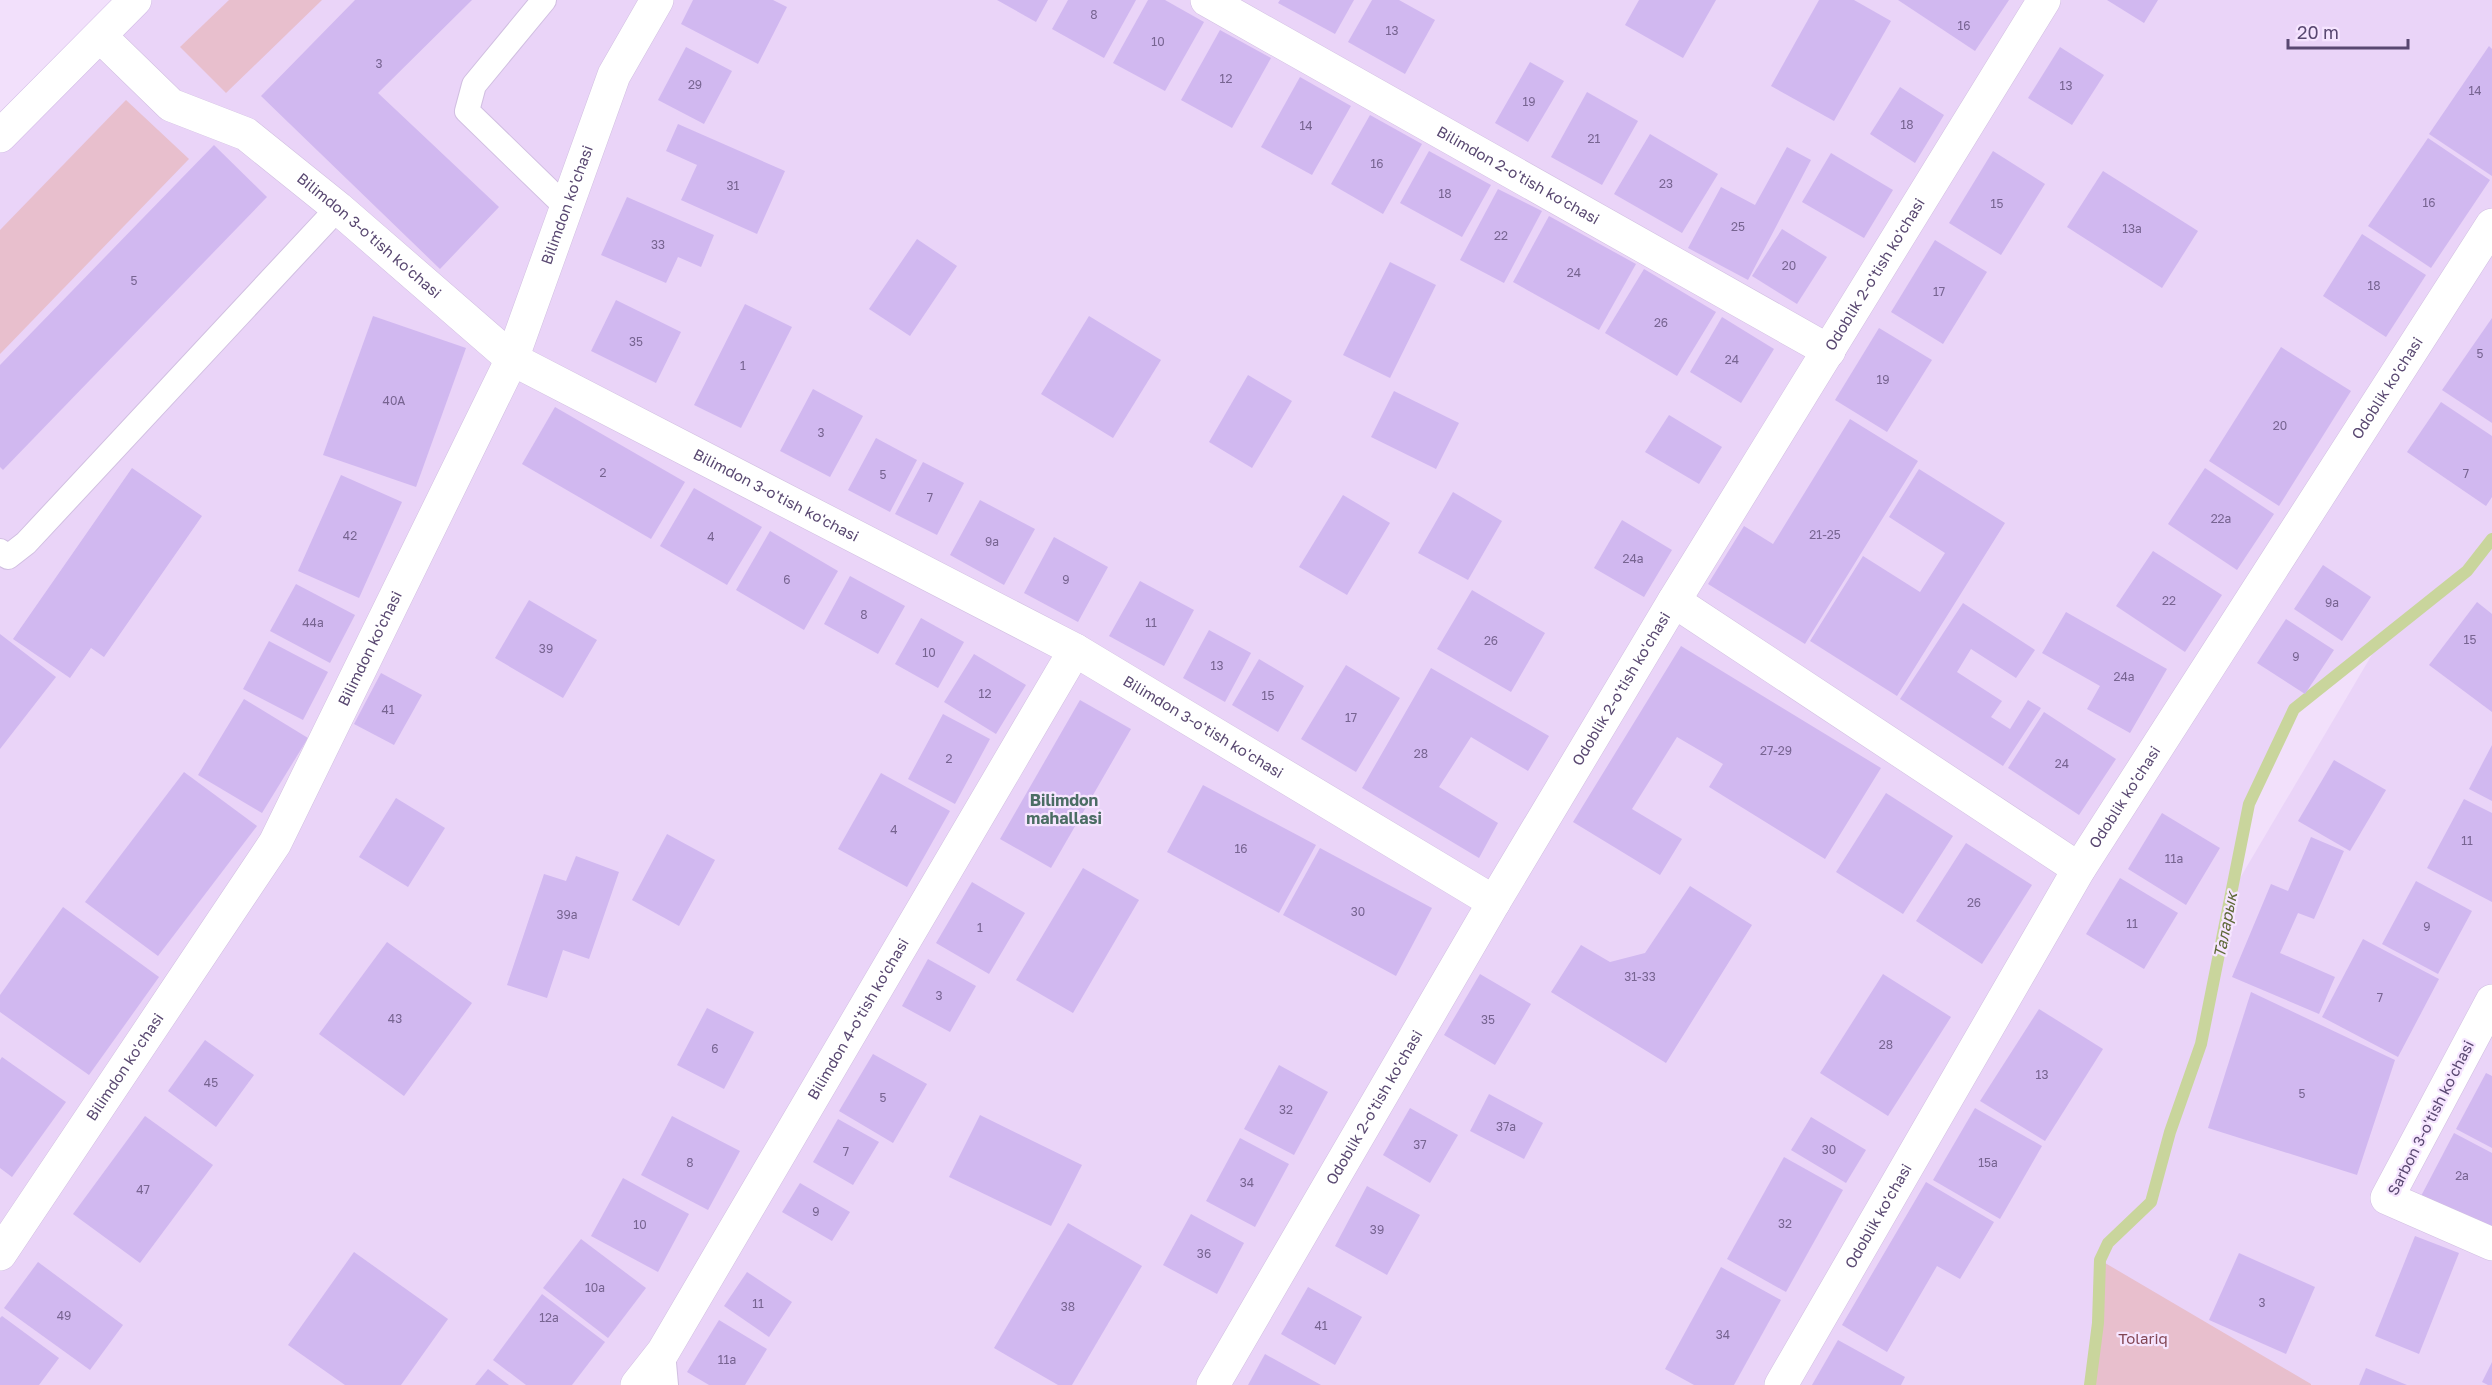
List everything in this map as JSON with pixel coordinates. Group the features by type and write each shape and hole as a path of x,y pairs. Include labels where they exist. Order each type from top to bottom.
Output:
{"street":[{"path":"0,136 135,0"},
{"name":"Bilimdon ko'chasi","path":"0,1254 275,843 512,359 614,75 657,0"},
{"name":"Bilimdon 2-o'tish ko'chasi","path":"1207,0 1829,351"},
{"name":"Odoblik 2-o'tish ko'chasi","path":"1213,1385 1494,902 1674,601 2044,0"},
{"name":"Bilimdon 3-o'tish ko'chasi","path":"100,36 171,105 246,134 338,208 512,359 1075,650 1494,902"},
{"name":"Odoblik ko'chasi","path":"1780,1385 2079,868 2492,225"},
{"path":"1674,601 2079,868"},
{"name":"Bilimdon 4-o'tish ko'chasi","path":"637,1385 663,1353 1075,650"},
{"name":"Sarbon 3-o'tish ko'chasi","path":"2492,1001 2387,1198 2492,1244"}],"lane":[{"path":"544,0 474,86 467,111 566,207"},
{"path":"0,551 8,557 26,543 338,208"},
{"path":"663,1353 666,1385"}],"shaded area":[{"name":"Bilimdon mahallasi","path":"134,0 2492,0 2492,1385 0,1385 0,135","holes":["2444,589 2380,641 2233,890 2228,911 2249,804 2305,694"]}],"green space":[{"path":"229,0 322,0 226,93 180,47"},
{"path":"126,100 189,159 0,354 0,230"},
{"name":"Tolariq","path":"2100,1260 2311,1385 2090,1385 2098,1323"}],"building":[{"path":"355,0 472,0 378,93 499,207 440,269 261,96"},
{"path":"693,0 773,0 787,7 758,64 681,24"},
{"path":"997,0 1048,0 1036,22"},
{"path":"1068,0 1136,0 1104,58 1052,29"},
{"path":"1148,0 1165,0 1204,22 1165,91 1113,63"},
{"path":"1280,0 1354,0 1335,34 1278,3"},
{"path":"1372,0 1399,0 1435,20 1405,74 1348,42"},
{"path":"1639,0 1716,0 1683,58 1625,25"},
{"path":"1819,0 1854,0 1891,21 1834,121 1771,86"},
{"path":"1898,0 2009,0 1975,51"},
{"path":"2107,0 2158,0 2144,23"},
{"path":"1220,30 1271,58 1232,128 1181,100"},
{"path":"2489,46 2492,49 2492,176 2429,134"},
{"path":"686,47 732,71 704,124 658,100"},
{"path":"2060,47 2104,75 2072,125 2028,98"},
{"path":"1530,62 1564,81 1528,142 1495,123"},
{"path":"1300,77 1351,106 1312,175 1261,147"},
{"path":"1900,87 1944,115 1915,163 1870,134"},
{"path":"1587,92 1638,121 1602,185 1551,157"},
{"path":"1370,115 1422,144 1383,214 1331,184"},
{"path":"678,124 785,171 757,234 681,200 697,165 666,151"},
{"path":"1650,134 1718,174 1682,233 1614,194"},
{"path":"2428,138 2490,180 2431,268 2368,226"},
{"path":"214,145 267,197 3,470 0,467 0,365"},
{"path":"1787,147 1811,160 1748,280 1688,248 1721,187 1755,205"},
{"path":"1429,151 1491,185 1462,237 1400,203"},
{"path":"1993,151 2045,184 2001,255 1949,223"},
{"path":"1831,153 1893,190 1864,238 1802,202"},
{"path":"2103,171 2198,231 2162,288 2067,227"},
{"path":"1498,189 1542,211 1504,283 1460,260"},
{"path":"627,197 714,235 701,267 678,257 666,283 601,255"},
{"path":"1549,216 1636,264 1599,330 1513,282"},
{"path":"1782,229 1827,257 1797,304 1752,276"},
{"path":"2362,234 2426,275 2386,337 2323,296"},
{"path":"917,239 957,266 910,336 869,309"},
{"path":"1935,240 1987,272 1943,344 1891,312"},
{"path":"1390,262 1436,285 1390,378 1343,355"},
{"path":"1644,269 1716,312 1677,376 1605,333"},
{"path":"616,300 681,332 656,383 591,351"},
{"path":"745,304 792,327 741,428 694,405"},
{"path":"373,316 466,348 416,487 323,455"},
{"path":"1089,316 1161,360 1113,438 1041,394"},
{"path":"1722,317 1774,349 1741,403 1690,372"},
{"path":"2492,318 2492,423 2442,390"},
{"path":"1879,328 1932,360 1887,432 1835,400"},
{"path":"2281,347 2351,391 2279,506 2209,461"},
{"path":"1248,375 1292,401 1252,468 1209,442"},
{"path":"813,389 863,416 830,477 780,451"},
{"path":"1394,391 1459,423 1436,469 1371,437"},
{"path":"2441,402 2492,436 2492,497 2486,506 2407,452"},
{"path":"555,407 685,482 651,539 522,464"},
{"path":"1669,415 1722,447 1699,484 1645,452"},
{"path":"1850,419 1918,461 1805,644 1708,584 1744,526 1773,544"},
{"path":"876,438 917,460 890,512 848,490"},
{"path":"923,462 964,483 937,535 895,514"},
{"path":"132,468 202,516 104,657 91,648 70,678 13,639"},
{"path":"2205,468 2274,514 2237,570 2168,524"},
{"path":"1919,469 2005,523 1897,696 1810,641 1863,556 1920,592 1945,553 1889,517"},
{"path":"341,475 402,502 359,598 298,571"},
{"path":"694,488 762,527 727,585 660,546"},
{"path":"1453,492 1502,521 1468,580 1418,553"},
{"path":"1343,495 1390,523 1347,595 1299,567"},
{"path":"980,500 1035,529 1004,585 950,555"},
{"path":"1622,520 1672,550 1644,597 1594,568"},
{"path":"770,531 838,571 804,630 736,590"},
{"path":"1054,537 1108,567 1078,622 1024,593"},
{"path":"2153,551 2222,595 2185,652 2116,606"},
{"path":"2323,565 2371,597 2342,641 2294,609"},
{"path":"850,576 905,606 878,654 824,624"},
{"path":"1140,581 1194,610 1164,666 1109,636"},
{"path":"296,584 355,615 330,663 270,631"},
{"path":"1472,590 1545,633 1511,692 1437,649"},
{"path":"529,600 597,640 563,698 495,658"},
{"path":"2477,602 2492,614 2492,712 2429,665"},
{"path":"1963,603 2035,650 2016,678 1971,649 1957,672 2002,701 1991,717 2010,729 2028,700 2041,708 2003,766 1900,699"},
{"path":"2066,612 2167,669 2130,733 2087,709 2100,686 2042,653"},
{"path":"921,618 964,642 938,688 895,664"},
{"path":"2286,619 2334,650 2305,694 2257,663"},
{"path":"1209,630 1251,653 1225,702 1183,678"},
{"path":"0,634 56,677 0,749"},
{"path":"269,641 328,672 303,720 243,689"},
{"path":"1681,646 1881,768 1825,859 1709,787 1723,764 1677,737 1632,809 1682,839 1660,875 1573,822"},
{"path":"974,654 1026,685 996,734 944,702"},
{"path":"1259,659 1304,686 1278,732 1232,705"},
{"path":"1346,665 1400,698 1356,772 1301,739"},
{"path":"1431,668 1549,736 1528,771 1471,737 1439,787 1498,823 1479,858 1362,788"},
{"path":"381,673 422,695 394,745 354,724"},
{"path":"244,699 308,738 262,813 198,775"},
{"path":"1080,700 1131,729 1051,868 1000,839"},
{"path":"2044,712 2116,759 2079,815 2008,768"},
{"path":"943,714 990,739 955,804 908,779"},
{"path":"2492,745 2492,801 2469,789"},
{"path":"2334,760 2386,790 2350,851 2298,821"},
{"path":"184,772 257,826 158,956 85,902"},
{"path":"881,773 950,811 907,887 838,849"},
{"path":"1203,785 1316,845 1279,913 1167,852"},
{"path":"1886,793 1953,836 1903,914 1836,872"},
{"path":"396,798 445,828 408,887 359,857"},
{"path":"2464,799 2492,813 2492,902 2427,868"},
{"path":"2162,813 2220,848 2186,905 2128,869"},
{"path":"667,834 715,860 679,926 632,900"},
{"path":"2311,837 2344,851 2314,919 2298,913 2280,953 2335,977 2319,1014 2232,977 2271,884 2288,891"},
{"path":"1966,843 2032,885 1982,964 1916,921"},
{"path":"1320,848 1432,908 1396,976 1283,915"},
{"path":"576,856 619,872 589,959 563,950 547,998 507,985 544,874 566,881"},
{"path":"1083,868 1139,900 1073,1013 1016,980"},
{"path":"2120,878 2178,913 2144,969 2086,934"},
{"path":"2416,881 2472,911 2438,974 2382,944"},
{"path":"972,882 1025,913 989,974 936,943"},
{"path":"1690,886 1752,925 1666,1063 1551,992 1581,945 1610,962 1645,953"},
{"path":"63,907 159,977 89,1075 0,1012 0,995"},
{"path":"2363,939 2439,979 2398,1057 2322,1017"},
{"path":"387,942 472,1003 404,1096 319,1034"},
{"path":"928,959 976,986 950,1032 902,1006"},
{"path":"1480,974 1531,1004 1495,1065 1444,1035"},
{"path":"1883,974 1951,1017 1888,1116 1820,1073"},
{"path":"2251,992 2395,1060 2357,1175 2208,1128"},
{"path":"707,1008 754,1032 724,1089 677,1065"},
{"path":"2039,1009 2103,1049 2045,1141 1980,1101"},
{"path":"205,1040 254,1075 216,1127 168,1091"},
{"path":"873,1054 927,1084 893,1143 839,1111"},
{"path":"2,1057 66,1102 12,1177 0,1168 0,1060"},
{"path":"1279,1065 1328,1092 1294,1155 1244,1129"},
{"path":"2486,1073 2492,1076 2492,1148 2456,1129"},
{"path":"1489,1094 1543,1123 1524,1159 1470,1131"},
{"path":"1410,1108 1458,1135 1430,1183 1383,1155"},
{"path":"1975,1108 2042,1146 2000,1219 1933,1180"},
{"path":"980,1115 1082,1165 1051,1226 949,1177"},
{"path":"145,1116 213,1165 140,1263 73,1214"},
{"path":"672,1116 740,1151 708,1210 641,1175"},
{"path":"1811,1117 1866,1150 1846,1183 1791,1150"},
{"path":"838,1119 879,1142 853,1185 813,1162"},
{"path":"2454,1133 2492,1153 2492,1230 2420,1198"},
{"path":"1240,1138 1289,1164 1255,1227 1206,1201"},
{"path":"1784,1157 1843,1190 1786,1292 1727,1259"},
{"path":"623,1178 689,1214 658,1272 591,1236"},
{"path":"1926,1182 1994,1222 1960,1279 1937,1266 1887,1352 1842,1325"},
{"path":"800,1183 850,1212 832,1241 782,1212"},
{"path":"1367,1186 1420,1215 1387,1275 1335,1246"},
{"path":"1191,1214 1244,1243 1217,1294 1163,1265"},
{"path":"1068,1223 1142,1266 1072,1385 1058,1385 994,1348"},
{"path":"2415,1236 2459,1253 2419,1354 2375,1336"},
{"path":"581,1239 646,1288 608,1338 543,1288"},
{"path":"354,1252 448,1319 401,1385 345,1385 288,1345"},
{"path":"2239,1253 2315,1287 2286,1354 2209,1320"},
{"path":"38,1262 123,1325 90,1370 4,1308"},
{"path":"1721,1267 1781,1300 1734,1385 1694,1385 1665,1369"},
{"path":"747,1272 792,1302 769,1337 724,1306"},
{"path":"1308,1287 1362,1317 1335,1365 1281,1334"},
{"path":"542,1294 605,1342 572,1385 526,1385 493,1360"},
{"path":"2,1316 59,1358 39,1385 0,1385 0,1318"},
{"path":"719,1320 767,1349 745,1385 709,1385 687,1372"},
{"path":"1838,1340 1905,1377 1901,1385 1812,1385"},
{"path":"1265,1354 1321,1385 1248,1385"},
{"path":"2492,1362 2492,1385 2488,1385 2482,1382"},
{"path":"2366,1368 2407,1385 2359,1385"},
{"path":"488,1369 509,1385 475,1385"}],"waterway":[{"name":"Таларык","path":"2090,1385 2098,1323 2100,1260 2108,1243 2151,1202 2170,1132 2201,1044 2249,804 2294,709 2467,571 2492,539"}],"district":[{"name":"Bilimdon mahallasi","path":"1064,809"}]}
